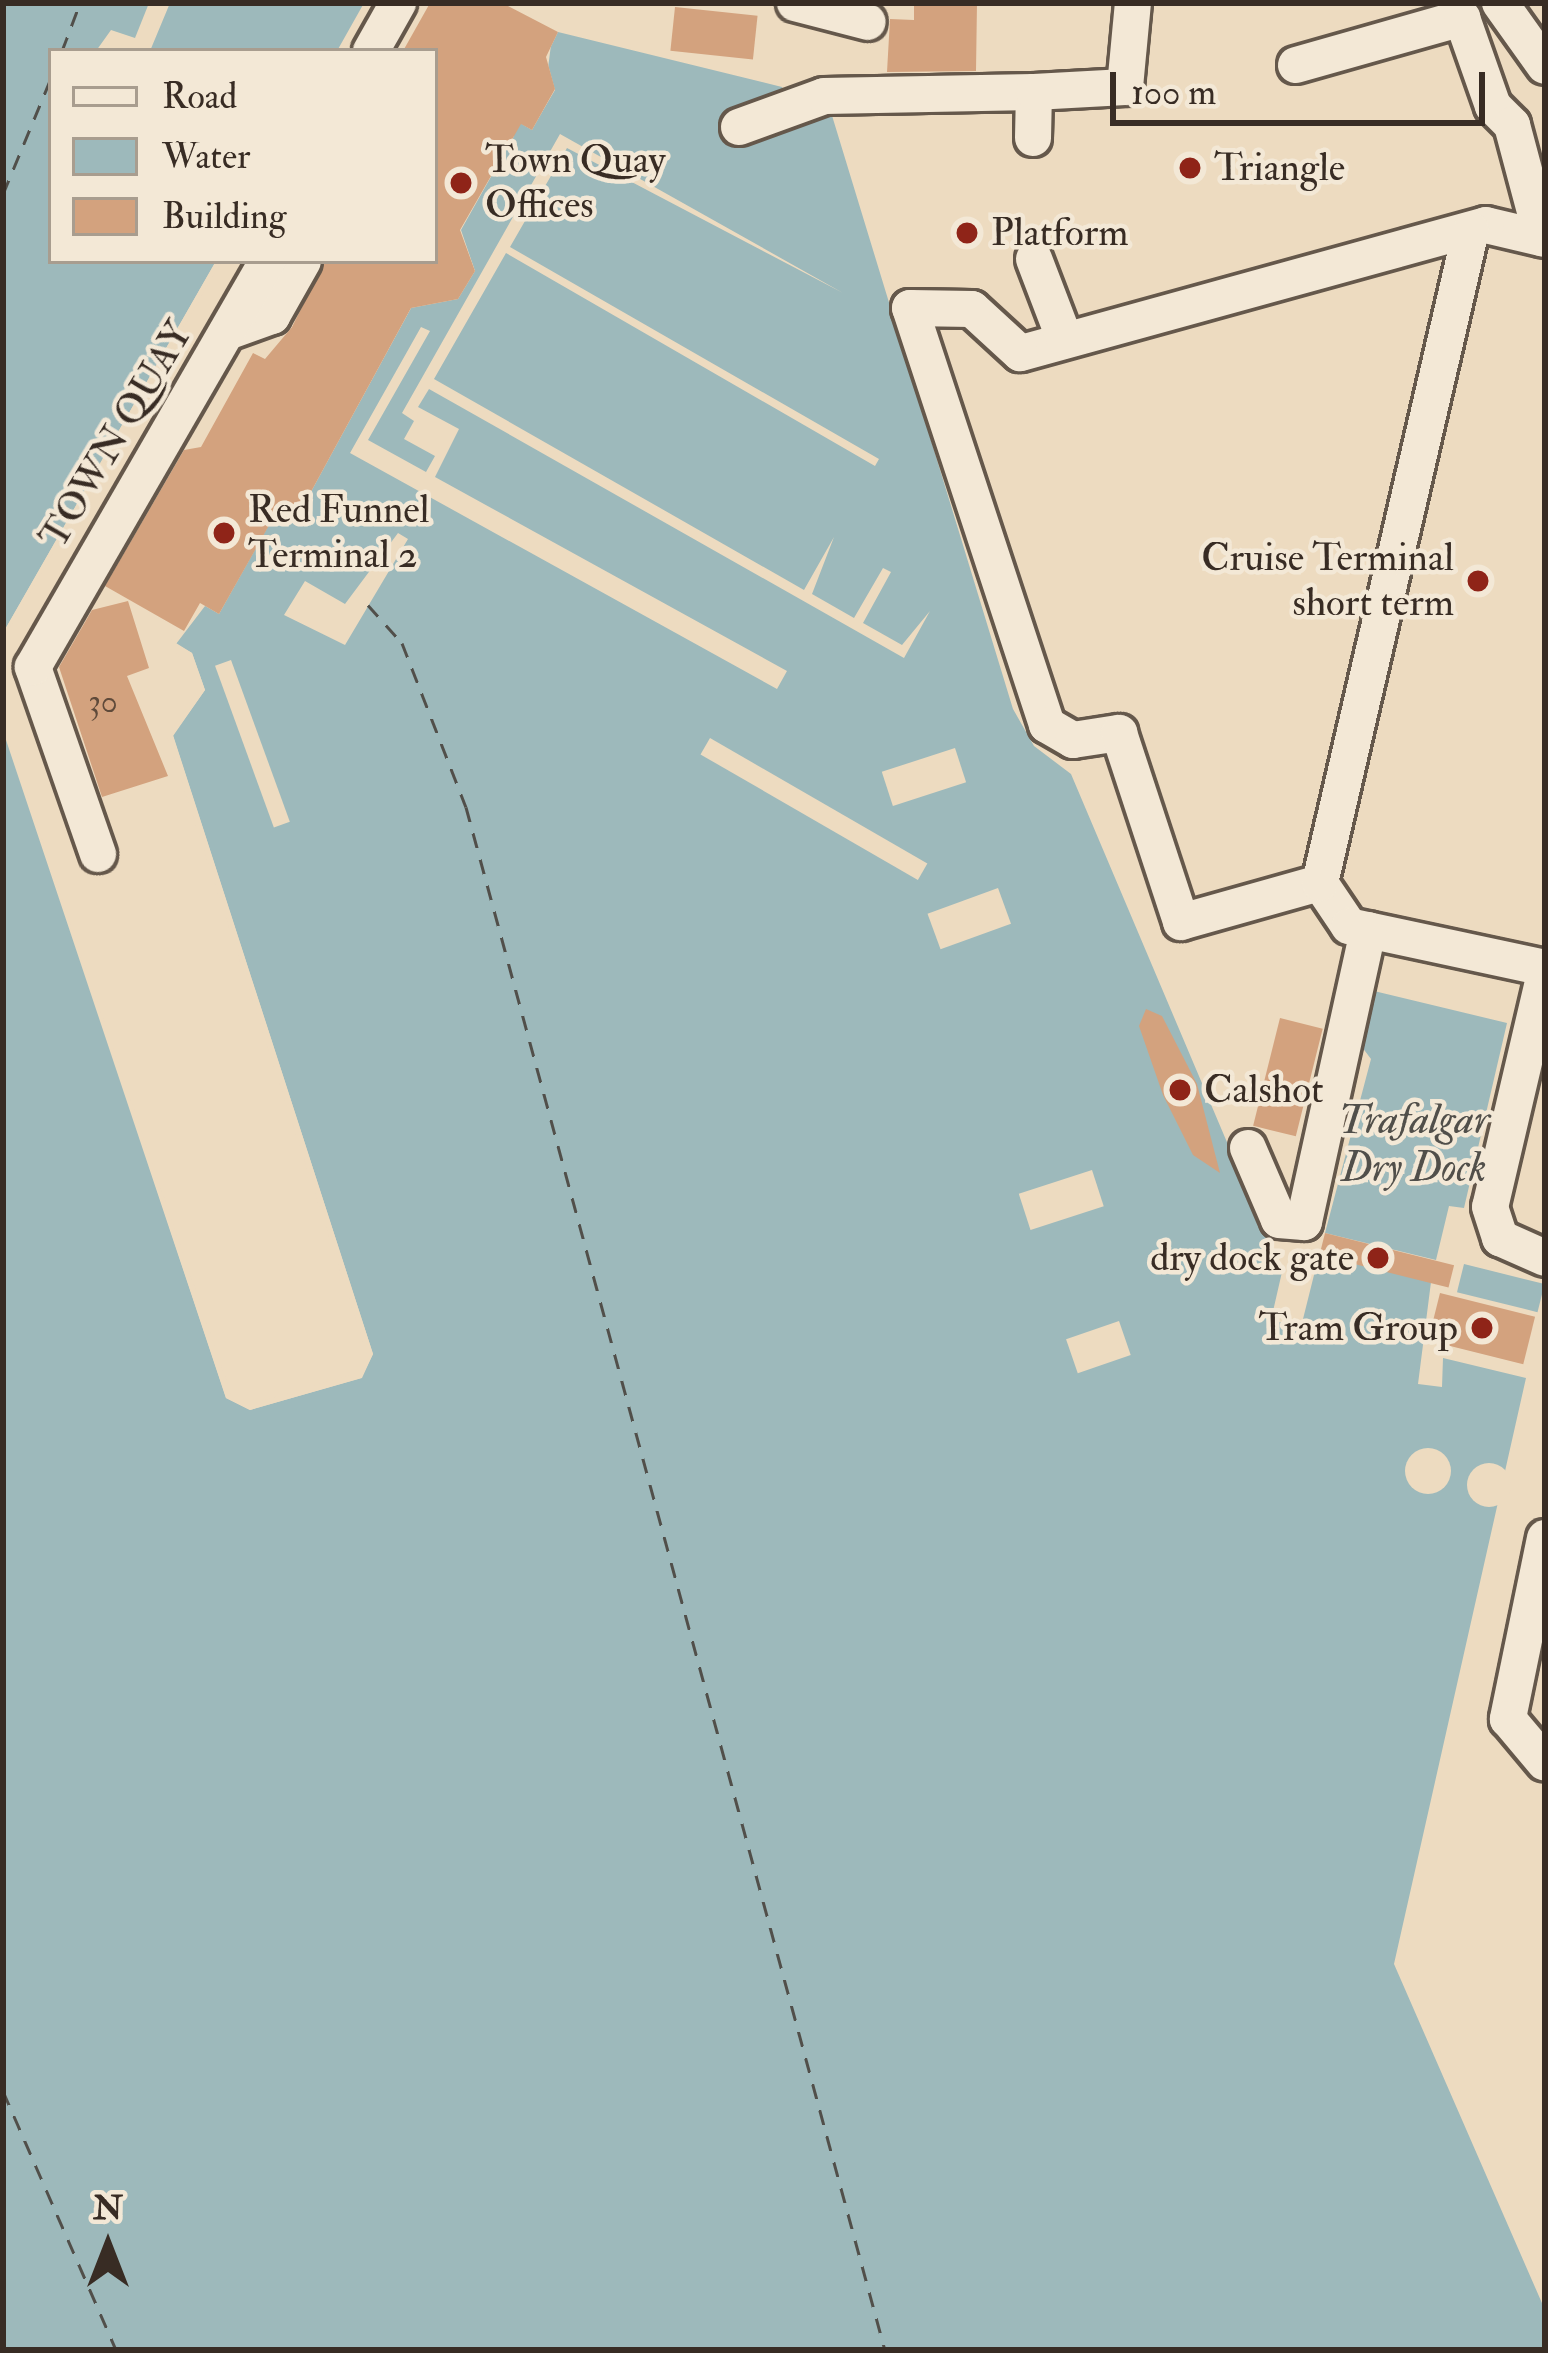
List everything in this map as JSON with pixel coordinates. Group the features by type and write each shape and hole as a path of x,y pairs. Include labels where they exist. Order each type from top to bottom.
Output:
{"street":[{"path":"373,48 398,3"},
{"path":"795,3 868,22"},
{"path":"740,127 857,95 1125,87 1133,3"},
{"path":"1500,3 1545,67"},
{"path":"1296,65 1462,19 1493,106 1512,125 1544,238 1471,230 1021,353 972,309 910,308 1047,725 1073,740 1119,734 1181,922 1320,884"},
{"path":"1034,92 1034,139"},
{"path":"1320,884 1471,230"},
{"path":"1034,259 1065,340"},
{"name":"TOWN QUAY","path":"98,854 33,667 265,264"},
{"path":"227,332 272,316 301,264"},
{"path":"1320,884 1358,928 1545,971 1490,1207 1500,1238 1545,1258"},
{"path":"1248,1148 1279,1220 1304,1222 1358,928"},
{"path":"1545,1538 1508,1719 1545,1763"}],"water":[{"path":"3,3 364,3 339,48 48,48 48,264 214,264 3,633"},
{"path":"558,32 782,87 804,121 830,109 1013,709 1034,746 1071,774 1282,1272 1271,1320 1301,1327 1319,1255 1431,1282 1418,1384 1442,1387 1443,1358 1526,1378 1394,1964 1545,2310 1545,2350 3,2350 3,731 226,1398 250,1410 361,1378 373,1354 173,735 205,690 192,653 176,644 276,513 294,522 411,308 475,271 460,230 513,137 510,117 532,129 555,90 546,57"},
{"name":"Trafalgar Dry Dock","path":"1374,991 1507,1023 1464,1208 1449,1206 1436,1260 1325,1233 1371,1059 1362,1047"},
{"path":"1464,1264 1545,1284 1538,1312 1457,1292"}],"pier":[{"path":"149,3 170,3 151,48 98,48 111,30 135,38"},
{"path":"553,29 546,84 555,89 532,130 511,118 503,130 514,136 461,230 475,271 458,299 411,308 294,523 275,514 219,614 200,603 176,643 192,653 205,690 173,736 373,1354 362,1378 250,1410 226,1398 3,725 231,1394 251,1404 357,1373 367,1354 167,736 199,689 170,643 196,598 217,606 271,509 291,515 407,304 454,294 468,270 455,228 506,139 497,131 505,114 530,121 547,91 540,56"},
{"path":"560,134 843,293 567,148 510,247 879,459 875,466 506,253 434,379 804,590 834,537 812,594 854,618 883,568 891,572 863,623 902,645 930,611 904,658 429,389 418,407 459,429 435,477 787,671 777,689 350,453 421,327 430,331 368,440 426,472 435,456 404,439 414,421 402,413"},
{"path":"214,264 220,264 3,639"},
{"path":"398,533 408,539 345,645 284,615 305,581 345,604"},
{"path":"231,660 290,822 274,827 215,666"},
{"path":"710,738 927,864 918,880 700,754"},
{"path":"955,748 966,782 893,806 882,772"},
{"path":"998,888 1011,924 941,949 928,914"},
{"path":"1092,1170 1104,1206 1031,1230 1019,1194"},
{"path":"1119,1321 1131,1355 1078,1373 1066,1339"},
{"path":"1428,1448 1444,1455 1451,1471 1444,1487 1428,1494 1412,1487 1405,1471 1412,1455"},
{"path":"1489,1463 1504,1470 1511,1485 1504,1500 1489,1507 1474,1500 1467,1485 1474,1470"}],"building":[{"path":"430,3 508,6 558,32 546,57 555,89 532,130 521,124 460,230 475,271 458,299 411,308 294,523 276,513 219,614 200,603 184,631 105,586 184,450 201,447 253,353 265,359 292,327 324,264 438,264 438,48 405,48"},
{"path":"914,3 977,3 976,71 887,72 890,19 914,20"},
{"path":"675,7 758,16 753,59 670,51"},
{"path":"128,601 149,668 127,676 168,776 102,797 59,667 92,610"},
{"name":"Calshot","path":"1146,1009 1162,1016 1197,1084 1220,1173 1193,1155 1163,1095 1139,1026"},
{"path":"1280,1018 1323,1029 1296,1136 1253,1126"},
{"name":"dry dock gate","path":"1325,1233 1454,1265 1448,1287 1319,1255"},
{"name":"Tram Group","path":"1440,1293 1535,1317 1523,1364 1428,1341"}],"ferry route":[{"path":"63,48 80,3"},
{"path":"3,194 48,85"},
{"path":"368,605 402,643 466,807 885,2350"},
{"path":"3,2091 116,2350"}],"place":[{"name":"Triangle","path":"1190,168"},
{"name":"Town Quay Offices","path":"461,183"},
{"name":"Platform","path":"967,233"},
{"name":"Red Funnel Terminal 2","path":"224,533"},
{"name":"Cruise Terminal short term","path":"1478,581"},
{"name":"Calshot","path":"1180,1090"},
{"name":"dry dock gate","path":"1378,1258"},
{"name":"Tram Group","path":"1482,1328"}]}
